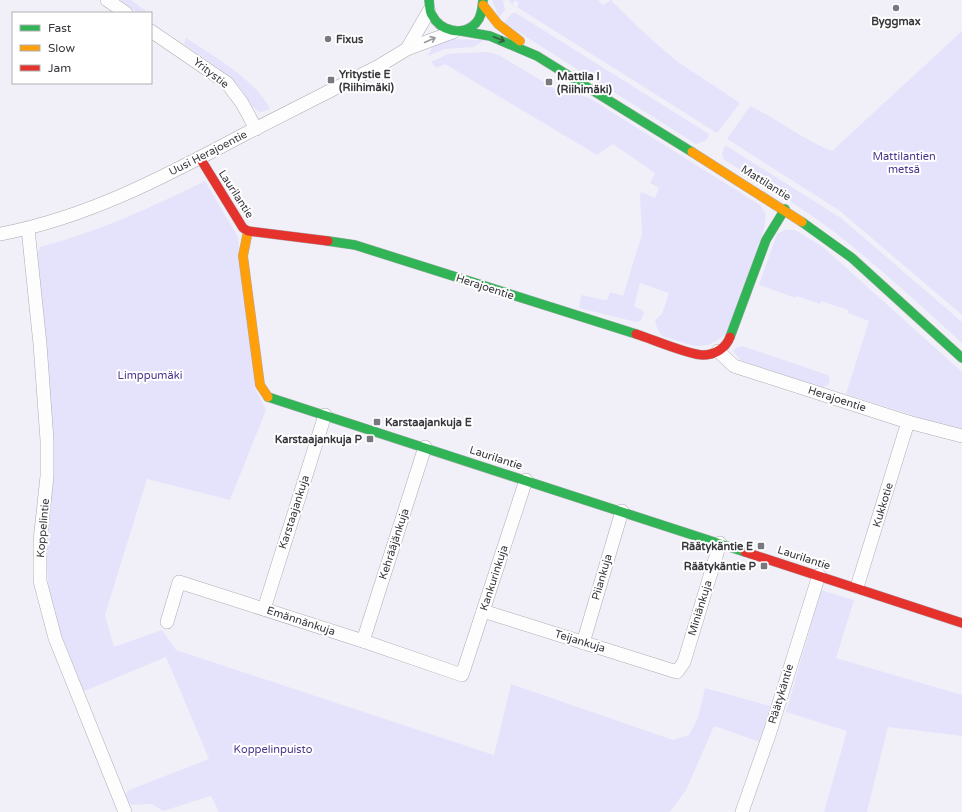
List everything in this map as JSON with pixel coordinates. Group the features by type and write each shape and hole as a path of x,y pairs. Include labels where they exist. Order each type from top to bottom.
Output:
{"street":[{"path":"107,0 125,12"},
{"path":"457,31 474,25 479,19 483,2"},
{"name":"Mattilantie","path":"483,2 498,24 537,56 785,209 852,258 962,358"},
{"name":"Mattilantie","path":"428,4 434,20 439,26 457,31 490,36 537,56"},
{"name":"Uusi Herajoentie","path":"407,49 428,4"},
{"name":"Yritystie","path":"152,31 227,83 242,103 256,129"},
{"name":"Uusi Herajoentie","path":"0,234 28,229 73,216 152,182 379,66 407,49 457,31"},
{"name":"Laurilantie","path":"200,158 243,228 248,231 243,256 260,385 268,397 857,587 962,623"},
{"path":"718,352 724,348 729,341 766,240 785,209"},
{"name":"Koppelintie","path":"28,229 40,344 47,440 47,476 40,541 40,580 55,638 125,812"},
{"name":"Herajoentie","path":"248,231 355,245 701,355 710,355 718,352 734,366 908,422 962,436"},
{"name":"Karstaajankuja","path":"264,609 325,415"},
{"name":"Kukkotie","path":"857,587 908,422"},
{"name":"Kehrääjänkuja","path":"363,641 425,447"},
{"name":"Kankurinkuja","path":"462,675 526,480"},
{"name":"Piiankuja","path":"583,643 622,511"},
{"name":"Miniänkuja","path":"676,672 684,662 720,543"},
{"name":"Räätykäntie","path":"742,812 770,732 818,575"},
{"name":"Emännänkuja","path":"167,622 180,582 363,641 462,675"},
{"name":"Teijankuja","path":"483,611 676,672"}],"green space":[{"path":"120,0 131,0 148,12 137,12"},
{"path":"492,0 503,0 505,10 499,17"},
{"path":"509,0 515,0 512,5"},
{"path":"515,0 598,0 603,5 611,0 640,29 675,60 740,103 717,133 517,7 519,3"},
{"path":"512,13 516,13 709,134 708,138 705,141 696,144 504,23"},
{"name":"Mattilantien metsä","path":"962,31 962,315 840,211 727,139 750,106 811,141 832,151"},
{"path":"186,38 244,78 263,98 270,109 262,112 254,108 248,101 241,88 232,79 219,68 184,44"},
{"path":"448,39 484,40 474,47 444,49 428,56 434,43"},
{"path":"486,52 499,55 555,89 558,85 591,99 760,205 766,214 764,230 727,333 718,340 703,346 696,346 662,336 657,328 655,320 662,314 669,293 640,283 634,306 642,310 644,313 641,320 636,322 579,308 581,295 604,300 607,300 610,292 623,296 642,234 641,192 655,198 659,188 650,183 655,173 613,144 597,155 445,64 436,68 431,62 448,54"},
{"path":"725,145 841,218 962,322 962,343 850,244 820,221 723,159 722,154"},
{"path":"205,181 238,237 255,388 266,410 230,500 147,479 105,615 114,647 162,630 176,650 494,755 511,684 673,740 689,735 698,718 705,688 770,706 760,742 714,726 686,790 670,812 219,812 211,796 163,811 152,804 127,805 124,795 129,790 209,759 166,657 82,692 65,650 49,595 46,555 50,503 46,361 38,253 40,247 83,234 124,218"},
{"path":"785,230 795,230 823,247 962,372 962,431 846,394 869,321 848,313 848,310 821,301 820,304 797,296 796,298 759,285 777,234"},
{"path":"742,346 829,376 830,380 828,385 821,388 740,360 733,351 737,347"},
{"path":"821,590 854,600 836,658 962,695 962,736 888,727 867,812 824,812 847,731 786,712"}],"traffic: fast":[{"path":"429,0 430,12 436,21 446,28 458,31 465,30 478,21 483,0"},
{"path":"461,31 490,36 537,56 692,152"},
{"path":"730,337 766,240 785,209"},
{"path":"802,222 852,258 962,358"},
{"path":"328,241 355,245 636,334"},
{"path":"268,397 745,552"}],"traffic: slow":[{"path":"483,5 498,24 520,41"},
{"path":"692,152 802,222"},
{"path":"248,231 243,256 260,385 268,397"}],"traffic: jam":[{"path":"200,158 243,228 248,231 328,241"},
{"path":"636,334 680,350 703,355 712,354 720,350 730,337"},
{"path":"745,552 962,623"}],"place":[{"name":"Byggmax","path":"896,8"},
{"name":"Fixus","path":"328,39"},
{"name":"Yritystie E (Riihimäki)","path":"331,80"},
{"name":"Mattila I (Riihimäki)","path":"549,82"},
{"name":"Karstaajankuja E","path":"377,422"},
{"name":"Karstaajankuja P","path":"370,439"},
{"name":"Räätykäntie E","path":"761,546"},
{"name":"Räätykäntie P","path":"764,566"}],"park label":[{"name":"Limppumäki","path":"150,375"},
{"name":"Koppelinpuisto","path":"273,749"}]}
